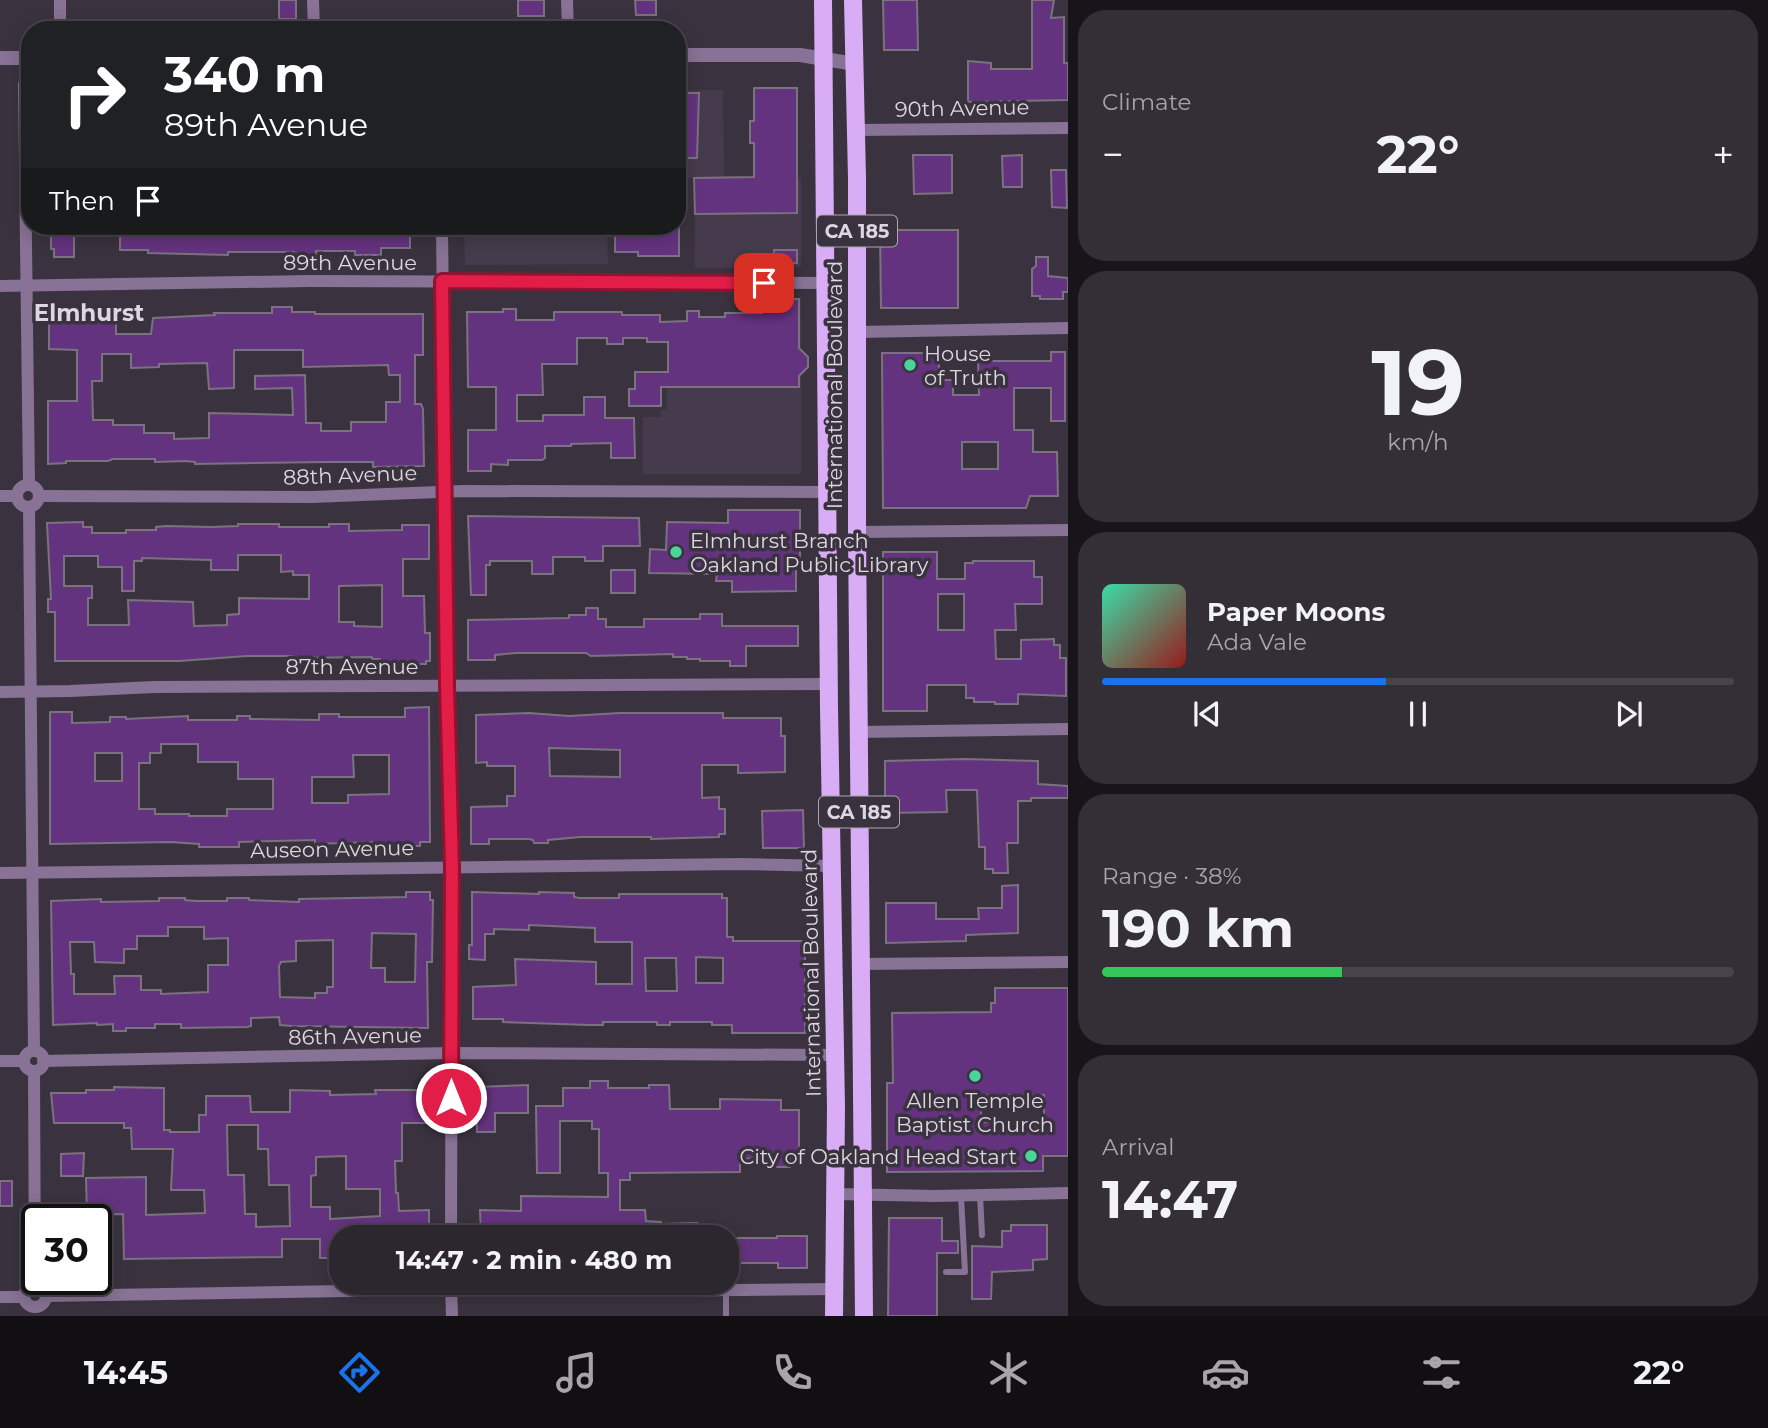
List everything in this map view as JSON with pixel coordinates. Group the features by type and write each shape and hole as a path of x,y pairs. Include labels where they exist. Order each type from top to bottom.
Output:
{"main road":[{"name":"International Boulevard","path":"823,0 835,1055 834,1316"},
{"name":"International Boulevard","path":"853,0 857,130 863,1316"}],"street":[{"path":"60,0 60,21"},
{"path":"313,0 313,21"},
{"path":"567,0 568,21"},
{"path":"686,55 793,54 855,64"},
{"path":"0,58 21,58"},
{"name":"90th Avenue","path":"857,130 1068,128"},
{"path":"26,235 29,484"},
{"path":"442,235 447,685 452,867 451,1225"},
{"name":"89th Avenue","path":"0,286 166,282 827,283"},
{"path":"858,332 1068,328"},
{"path":"29,484 37,488 40,496 37,503 29,507 20,504 17,496 20,488 29,484"},
{"name":"88th Avenue","path":"40,496 312,497 446,491 828,492"},
{"path":"0,495 17,496"},
{"path":"29,507 34,1051"},
{"path":"857,532 1068,530"},
{"name":"87th Avenue","path":"0,692 154,687 830,684"},
{"path":"859,732 1068,729"},
{"name":"Auseon Avenue","path":"0,873 741,864 832,866"},
{"path":"861,964 1068,962"},
{"path":"34,1051 41,1054 43,1061 40,1068 34,1071 27,1068 24,1061 26,1054 34,1051"},
{"name":"86th Avenue","path":"43,1061 451,1053 835,1055"},
{"path":"0,1061 24,1061"},
{"path":"34,1071 35,1204"},
{"path":"835,1194 961,1196 1068,1193"},
{"path":"0,1297 24,1297 35,1312 47,1296 329,1289"},
{"path":"739,1291 834,1289"},
{"path":"452,1295 452,1316"}],"lane":[{"path":"980,1195 982,1235"},
{"path":"946,1272 965,1272 961,1196"},
{"path":"726,1295 726,1316"}],"shaded area":[{"path":"723,90 724,177 801,178 801,267 695,268 695,178 686,178 686,91"},
{"path":"464,235 607,235 608,264 465,265"},
{"path":"761,298 801,298 801,474 643,474 643,417 660,417 661,410 667,409 667,341 761,340"}],"building":[{"path":"279,0 296,0 296,19 279,19"},
{"path":"518,0 544,0 544,16 518,16"},
{"path":"635,0 656,0 656,15 636,15"},
{"path":"883,0 917,0 918,50 884,50"},
{"path":"1032,0 1054,0 1051,18 1064,17 1064,63 1068,63 1068,100 968,102 968,61 991,63 991,69 1032,69"},
{"path":"754,88 797,88 797,213 695,214 694,178 754,177 754,143 750,143 750,121 754,121"},
{"path":"686,93 699,93 697,158 686,158"},
{"path":"913,155 952,155 952,193 914,194"},
{"path":"1022,155 1022,187 1003,187 1002,156"},
{"path":"1051,170 1066,170 1067,208 1052,207"},
{"path":"880,230 958,230 958,308 881,308"},
{"path":"51,235 74,235 74,257 54,257 54,249 51,249"},
{"path":"120,235 410,235 410,248 381,248 381,255 355,255 355,251 316,251 316,255 294,255 294,252 228,252 228,255 120,250"},
{"path":"615,235 679,235 679,256 638,256 638,252 615,252"},
{"path":"774,250 797,250 797,263 774,263"},
{"path":"1036,257 1048,257 1048,276 1068,278 1068,292 1063,292 1063,299 1040,299 1040,296 1032,296 1032,269 1036,266"},
{"path":"762,299 799,299 799,348 808,357 808,367 799,376 799,387 661,387 661,406 629,406 629,389 635,389 635,372 668,372 668,342 647,342 647,338 623,338 623,344 607,344 607,338 577,338 577,364 542,364 543,395 517,395 517,421 543,421 543,415 584,415 584,397 605,397 605,418 634,418 635,458 611,458 611,443 545,446 545,458 542,460 508,460 508,465 491,464 491,471 468,471 468,430 496,430 496,387 468,387 467,312 503,312 503,309 516,309 516,320 554,320 554,312 622,312 622,315 660,315 660,322 687,321 687,311 699,311 699,317 725,317 725,313 762,313"},
{"path":"272,307 292,307 292,312 315,314 423,314 423,355 415,355 415,404 421,404 423,409 424,466 373,467 373,462 195,464 186,461 155,462 155,459 66,461 48,464 48,401 77,401 77,350 49,349 49,320 77,319 77,314 116,317 116,334 151,334 153,318 215,315 214,313 272,313","holes":["234,350 303,350 303,367 388,365 389,375 400,375 400,402 386,402 386,422 351,422 351,431 321,431 321,423 306,423 305,375 255,376 255,389 292,388 293,415 209,413 209,438 174,439 174,433 144,433 144,425 113,425 113,420 93,420 92,381 102,381 102,354 131,354 131,368 159,367 159,364 207,363 209,389 234,388"]},
{"path":"1051,352 1065,352 1065,421 1051,421 1051,388 1014,388 1014,430 1033,430 1033,452 1057,452 1058,496 1030,496 1026,508 883,508 882,353 939,353 939,380 953,380 953,395 979,395 978,361 1051,361","holes":["962,442 998,442 998,469 962,469"]},
{"path":"728,510 800,510 800,564 796,564 796,591 732,592 732,581 716,581 717,574 649,573 650,549 666,550 667,522 728,523"},
{"path":"468,516 639,518 640,546 603,546 603,561 585,561 585,557 553,557 553,574 532,574 532,561 490,561 490,565 486,565 486,595 471,595"},
{"path":"83,522 83,527 92,527 92,533 126,533 126,530 156,530 156,527 166,526 211,527 238,524 329,527 329,524 349,524 349,531 402,530 402,525 429,525 429,559 403,559 403,596 424,596 425,633 430,633 430,661 426,661 426,664 405,664 380,663 380,659 372,657 247,656 179,661 55,661 55,612 48,612 48,599 51,599 47,523","holes":["238,555 281,555 281,572 293,571 293,575 309,575 309,599 239,598 239,614 227,615 227,625 194,626 193,602 128,600 129,625 88,625 88,598 92,598 92,586 64,586 64,556 98,556 98,567 122,567 122,591 134,591 134,561 142,561 142,558 211,560 211,570 238,570","382,585 382,627 354,626 354,622 339,622 339,586"]},
{"path":"883,552 937,552 937,579 965,579 965,563 973,561 1034,561 1034,577 1042,577 1042,604 1015,604 1016,630 995,630 996,659 1021,659 1021,640 1054,639 1054,645 1060,645 1060,658 1066,658 1066,696 1018,694 1018,704 995,704 974,702 974,698 966,698 966,685 927,685 927,711 883,711","holes":["938,594 964,594 964,630 938,630"]},
{"path":"611,570 635,570 635,593 611,593"},
{"path":"586,608 598,608 598,619 606,619 606,627 644,627 644,619 700,619 700,614 722,614 722,626 798,626 798,646 746,646 746,666 730,666 730,661 700,661 673,657 673,654 591,656 586,653 516,653 495,655 495,660 468,660 468,620 569,618 569,615 586,615"},
{"path":"429,707 430,842 420,842 420,846 372,846 372,842 315,844 315,840 239,842 239,847 199,847 199,844 170,842 50,844 50,712 72,712 72,723 110,722 110,717 126,719 188,716 188,720 237,720 237,716 250,716 250,719 319,720 319,714 339,714 339,717 405,717 405,708","holes":["161,744 198,744 198,762 238,762 238,779 273,779 273,809 227,809 227,816 155,814 155,809 139,809 139,763 150,763 150,753 161,753","95,753 122,753 122,781 95,781","353,755 389,755 389,794 348,795 348,803 312,803 312,777 354,777"]},
{"path":"723,713 723,718 781,718 781,736 785,736 785,772 738,773 738,765 702,765 702,798 719,797 719,809 725,809 725,834 719,834 719,837 580,837 548,840 548,843 534,843 529,839 489,839 489,844 471,844 471,807 507,806 507,796 515,796 515,766 487,766 487,762 476,763 476,715","holes":["549,748 620,750 620,777 550,776"]},
{"path":"885,761 1038,761 1038,784 1068,786 1068,798 1031,798 1031,801 1018,801 1018,843 1007,843 1008,873 993,873 993,869 985,869 985,847 979,847 977,790 946,790 947,812 885,813"},
{"path":"803,810 804,848 763,848 762,811"},
{"path":"1018,885 1018,933 966,935 966,941 886,943 886,903 936,903 936,919 979,919 978,908 1002,908 1002,886"},
{"path":"406,892 430,892 430,900 433,900 432,962 427,962 428,1028 292,1026 280,1025 279,1017 251,1018 251,1026 247,1027 181,1028 181,1024 155,1024 155,1028 113,1031 113,1024 53,1025 51,901 159,901 159,898 185,898 196,901 227,901 227,898 249,898 299,902 299,899 406,897","holes":["168,927 204,927 204,939 228,938 228,965 208,965 208,992 161,994 161,990 141,990 141,976 114,976 115,994 74,994 70,942 94,942 95,962 124,963 124,949 137,949 137,936 168,936","372,933 416,934 415,982 385,982 385,968 371,968","333,940 333,987 327,987 327,993 315,993 315,998 280,997 279,966 281,962 296,961 296,941"]},
{"path":"472,892 574,893 574,897 579,898 619,898 619,894 722,894 722,898 727,898 727,937 733,937 733,941 805,941 805,1033 732,1033 732,1025 712,1025 712,1022 670,1022 670,1025 657,1025 657,1022 603,1022 603,1025 589,1025 473,1019 473,987 516,985 515,959 596,962 596,984 632,984 632,942 595,942 595,928 529,925 529,930 494,929 494,934 485,934 485,960 469,959 469,945 472,945","holes":["696,957 723,958 723,983 696,983","645,958 676,958 677,991 646,991"]},
{"name":"Allen Temple Baptist Church","path":"995,988 1068,988 1068,1156 1043,1156 1043,1171 887,1172 887,1083 893,1083 892,1013 991,1012 991,1003 995,1003","holes":["981,1095 1044,1095 1044,1122 981,1122"]},
{"path":"590,1081 608,1081 608,1088 669,1085 670,1109 720,1109 720,1099 781,1100 781,1110 799,1110 799,1157 790,1157 790,1167 766,1167 766,1158 740,1159 740,1172 630,1173 630,1180 620,1180 620,1210 645,1210 646,1221 661,1224 697,1225 481,1225 480,1210 521,1211 521,1196 608,1197 608,1173 599,1173 599,1129 592,1129 592,1121 560,1121 560,1173 537,1173 536,1106 563,1106 563,1088 590,1088"},
{"path":"528,1085 528,1113 495,1113 495,1132 477,1132 476,1087"},
{"path":"114,1087 164,1088 164,1130 199,1132 199,1115 206,1115 206,1096 250,1096 251,1112 290,1112 290,1090 330,1091 330,1095 376,1094 375,1090 423,1090 423,1098 426,1098 426,1123 402,1123 402,1161 395,1161 396,1193 399,1211 429,1210 429,1225 329,1225 329,1258 320,1258 320,1239 282,1239 282,1257 124,1259 123,1214 112,1214 112,1204 87,1204 86,1178 146,1177 146,1215 205,1213 204,1190 171,1190 173,1149 132,1149 131,1128 124,1128 124,1123 54,1123 51,1093 86,1093 86,1090 114,1090","holes":["227,1125 258,1125 258,1149 268,1149 269,1185 289,1185 290,1226 256,1227 256,1214 245,1214 244,1175 228,1175","346,1156 346,1189 380,1189 380,1216 330,1219 330,1207 311,1207 311,1176 316,1175 316,1157"]},
{"path":"84,1153 83,1176 61,1176 61,1154"},
{"path":"0,1181 12,1181 12,1206 0,1206"},
{"path":"889,1218 942,1218 942,1241 958,1241 958,1253 937,1253 937,1316 888,1316"},
{"path":"1011,1225 1047,1225 1047,1259 1033,1260 1033,1270 992,1272 991,1299 972,1299 972,1246 1002,1247 1002,1231 1011,1231"},
{"path":"807,1236 807,1268 778,1268 778,1263 739,1263 739,1238"}],"place":[{"name":"House of Truth","path":"910,365"},
{"name":"Elmhurst Branch Oakland Public Library","path":"676,552"},
{"name":"Allen Temple Baptist Church","path":"975,1076"},
{"name":"City of Oakland Head Start","path":"1031,1156"}],"district":[{"name":"Elmhurst","path":"89,313"}],"route":[{"path":"451,1098 452,867 442,281 764,283"}]}
